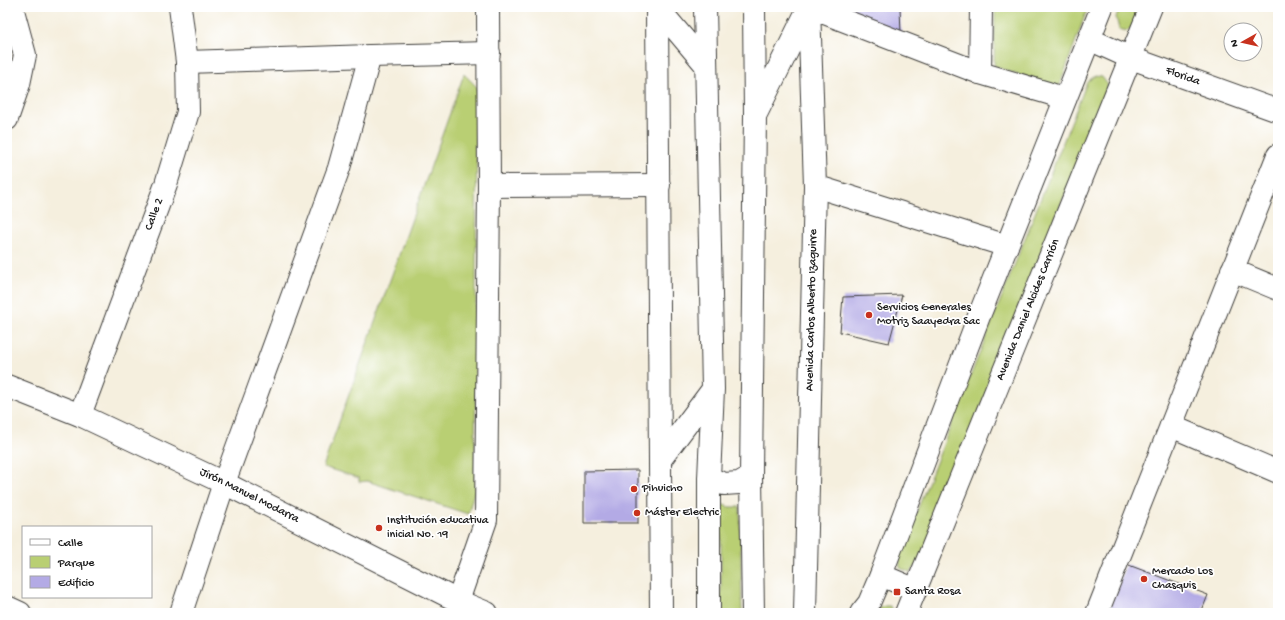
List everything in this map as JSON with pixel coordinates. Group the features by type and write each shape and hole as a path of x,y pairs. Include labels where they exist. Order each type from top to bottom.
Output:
{"street":[{"path":"7,119 19,84 25,55 12,7"},
{"name":"Calle 2","path":"80,415 166,184 188,112 187,62 180,7"},
{"path":"458,601 486,520 489,186 488,7"},
{"path":"657,7 705,64"},
{"path":"657,7 661,613"},
{"path":"705,7 713,389 708,478 709,613"},
{"path":"753,613 751,476 755,115 754,7"},
{"path":"755,115 809,7 980,73 1065,99"},
{"name":"Avenida Carlos Alberto Izaguirre","path":"805,613 815,186 809,7"},
{"path":"980,73 981,7"},
{"path":"861,613 869,603 881,575 1007,246 1102,7"},
{"name":"Avenida Daniel Alcides Carrión","path":"906,613 1151,7"},
{"name":"Florida","path":"1089,40 1131,58 1278,111"},
{"path":"187,62 489,53"},
{"path":"181,613 224,483 339,168 370,56"},
{"path":"1097,613 1278,155"},
{"path":"489,186 658,185"},
{"path":"815,186 1007,246"},
{"path":"1232,270 1278,289"},
{"name":"Jirón Manuel Modarra","path":"7,386 80,415 224,483 458,601 487,613"},
{"path":"660,460 713,389"},
{"path":"1171,426 1278,472"},
{"path":"708,478 724,484 739,483 751,476"},
{"path":"881,575 916,590"},
{"path":"7,607 20,613"}],"green space":[{"path":"995,7 1088,7 1058,90 994,66"},
{"path":"1120,7 1141,7 1134,25 1127,31 1119,29 1116,17"},
{"path":"464,74 477,87 475,489 468,514 367,481 359,482 359,478 323,467"},
{"path":"1095,76 1102,77 1108,85 919,564 910,572 900,568 899,556 1087,82"},
{"path":"721,504 729,507 740,507 742,613 721,613"},
{"path":"890,606 896,613 875,613 879,608"}],"building":[{"path":"836,7 900,7 901,35"},
{"name":"Servicios Generales Motriz Saayedra Sac","path":"902,295 889,343 840,332 843,297"},
{"path":"638,470 638,523 584,523 584,471"},
{"name":"Mercado Los Chasquis","path":"1126,564 1208,595 1201,613 1108,613"}],"place":[{"name":"Servicios Generales Motriz Saayedra Sac","path":"869,315"},
{"name":"Pihuicho","path":"634,489"},
{"name":"Máster Electric","path":"637,513"},
{"name":"Institución educativa inicial No. 19","path":"379,528"},
{"name":"Mercado Los Chasquis","path":"1144,579"},
{"name":"Santa Rosa","path":"897,592"}]}
